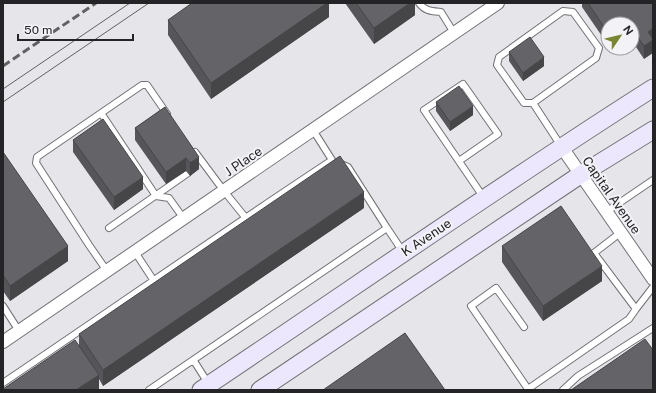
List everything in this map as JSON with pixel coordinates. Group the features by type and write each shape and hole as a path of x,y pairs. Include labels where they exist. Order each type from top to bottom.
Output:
{"main road":[{"name":"K Avenue","path":"208,388 403,252 561,146 653,88"},
{"path":"260,390 580,175 653,130"}],"street":[{"name":"J Place","path":"3,342 498,3"},
{"name":"Capital Avenue","path":"561,146 653,279"}],"lane":[{"path":"419,3 423,8 429,11 441,12 454,33"},
{"path":"563,11 573,12 599,48 596,58 533,103 524,103 497,64 499,57 563,11"},
{"path":"108,271 89,246 36,163 37,157 142,84 147,85 170,117"},
{"path":"459,160 498,134 463,84 424,110 484,198"},
{"path":"533,103 561,146"},
{"path":"101,113 156,196 169,198 184,219"},
{"path":"313,130 332,160 348,167 403,252"},
{"path":"193,150 200,164 246,217"},
{"path":"3,383 332,160"},
{"path":"109,228 188,173"},
{"path":"606,212 653,180"},
{"path":"149,390 194,361 387,228"},
{"path":"620,232 594,253 636,309"},
{"path":"135,252 154,281"},
{"path":"524,327 496,288 471,306 528,390 629,319 653,287"},
{"path":"3,306 19,331"},
{"path":"563,390 578,376 652,330"},
{"path":"194,361 208,388"}],"building":[{"path":"192,3 327,3 211,83 168,20"},
{"path":"356,3 410,3 374,28"},
{"path":"588,3 653,3 653,28 648,32 653,40 644,46 640,40 640,16 600,16 600,21"},
{"path":"530,37 544,57 523,73 509,52"},
{"path":"459,86 473,106 450,122 436,102"},
{"path":"165,107 199,157 190,163 186,158 166,172 135,128"},
{"path":"103,119 143,177 114,197 73,140"},
{"path":"3,152 68,246 10,286 3,275"},
{"path":"340,156 364,192 103,370 79,334"},
{"path":"561,206 602,266 543,306 502,246"},
{"path":"405,333 445,390 323,390"},
{"path":"645,339 653,350 653,390 571,390"},
{"path":"75,340 99,375 76,390 3,390 3,389"}],"tram line":[{"path":"3,89 130,3"},
{"path":"3,102 149,3"}],"railway":[{"path":"3,66 96,3"}]}
